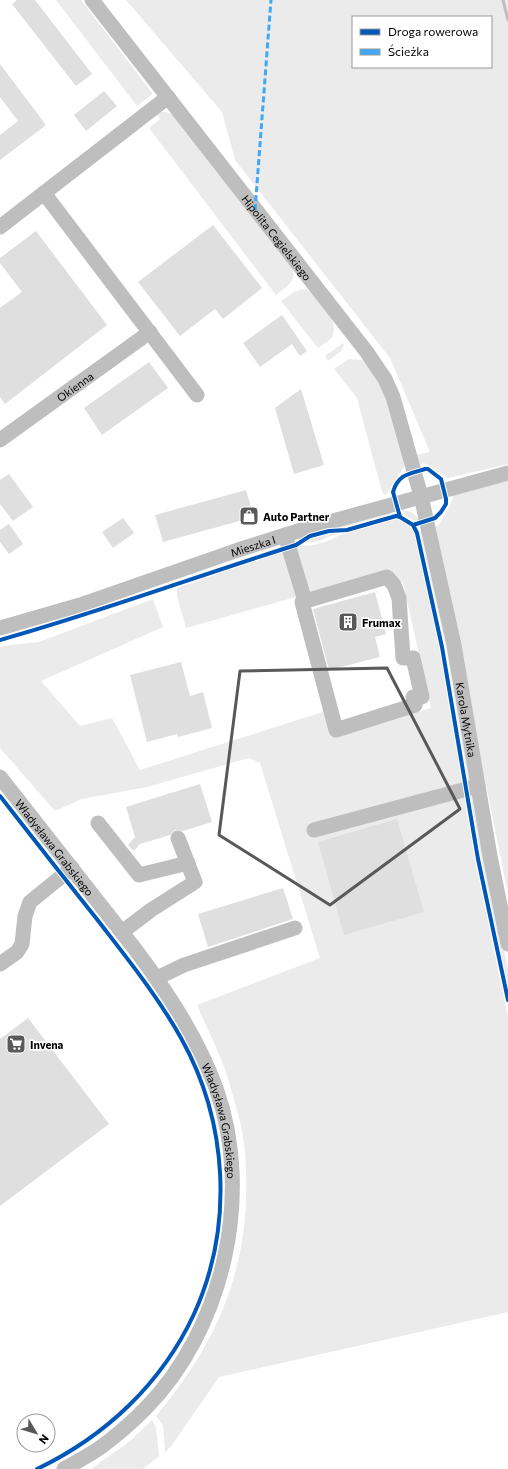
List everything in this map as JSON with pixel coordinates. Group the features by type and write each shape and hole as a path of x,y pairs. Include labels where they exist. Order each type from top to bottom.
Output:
{"street":[{"name":"Hipolita Cegielskiego","path":"92,0 366,351 385,379 393,396 421,496"},
{"path":"0,227 168,97"},
{"path":"44,193 197,395"},
{"name":"Okienna","path":"0,440 150,332"},
{"name":"Mieszka I","path":"0,628 80,605 285,535 508,473"},
{"name":"Karola Mytnika","path":"421,496 454,645 490,856 508,944"},
{"path":"285,535 304,598 302,602 336,730 416,705 414,697 422,696 419,681 413,658 403,658 399,598 394,585 387,577 304,598"},
{"name":"Władysława Grabskiego","path":"0,777 157,978 188,1025 203,1055 217,1090 223,1111 232,1160 233,1194 230,1229 226,1250 209,1310 191,1347 170,1379 145,1409 100,1447 64,1469"},
{"path":"314,830 478,786"},
{"path":"98,823 139,875 188,863"},
{"path":"122,932 151,910 195,882 178,838"},
{"path":"0,964 17,952 22,944 25,916 30,902 72,868"},
{"path":"157,978 184,964 295,928"}],"highlighted area":[{"path":"387,668 460,809 330,905 219,835 240,671"}],"shaded area":[{"path":"56,0 81,0 153,94 137,106"},
{"path":"126,0 508,0 508,464 448,478 424,463 419,465 415,455 430,452 390,358 235,160 222,112"},
{"path":"166,112 174,115 292,268 292,280 276,295 149,128 160,119 156,114"},
{"path":"302,289 308,290 313,295 333,321 334,330 332,338 318,348 281,301 294,292"},
{"path":"343,343 344,345 341,351 328,361 325,356"},
{"path":"349,359 362,360 371,371 385,396 394,424 405,465 386,495 382,492 357,398 334,369"},
{"path":"508,477 508,894 434,527 439,525 453,499 452,494"},
{"path":"402,509 413,513 420,520 409,518"},
{"path":"392,510 391,514 340,528 325,529"},
{"path":"393,519 407,524 415,535 440,648 475,860 508,1017 508,1312 219,1377 172,1445 165,1452 163,1425 156,1416 192,1367 220,1316 238,1260 246,1200 246,1160 240,1121 225,1069 197,1005 320,958 260,763 249,758 147,787 82,799 55,811 0,748 0,647 39,642 153,599 163,627 41,681 80,726 112,718 140,770 326,711 334,737 431,708 403,583 385,571 310,592 292,549 328,541 342,534"},
{"path":"422,530 441,608 485,859 508,970 508,986 481,859 446,647 420,533"},
{"path":"341,531 322,540 302,543 320,535"},
{"path":"280,552 283,554 296,597 186,628 177,596 177,588"},
{"path":"152,1420 156,1427 159,1456 143,1469 91,1469 130,1441"}],"building":[{"path":"17,0 35,0 92,74 76,86 12,4"},
{"path":"0,64 46,125 0,160 0,135 18,121 0,97"},
{"path":"104,91 117,106 86,131 74,115"},
{"path":"213,225 262,288 223,319 215,309 180,336 138,282"},
{"path":"36,231 107,325 5,404 0,397 0,308 22,292 0,263 0,258"},
{"path":"282,315 307,351 300,356 292,344 260,367 243,343"},
{"path":"149,362 168,388 102,435 84,408"},
{"path":"301,389 324,465 294,474 275,408"},
{"path":"9,474 33,507 13,521 0,504 0,480"},
{"path":"246,490 254,517 163,542 155,515"},
{"path":"123,518 134,533 113,548 102,532"},
{"path":"9,524 23,544 9,554 0,542 0,530"},
{"name":"Frumax","path":"375,592 386,634 375,637 380,657 329,670 313,609"},
{"path":"181,662 190,696 203,692 212,728 178,737 177,734 147,742 130,675"},
{"path":"200,784 212,822 183,831 175,830 170,835 140,844 134,851 128,845 135,837 126,807"},
{"path":"397,819 424,912 344,935 318,842"},
{"path":"283,888 293,919 208,947 198,914"},
{"path":"28,1018 109,1124 0,1206 0,1039"}],"waterway":[{"path":"503,0 508,20"}],"marked path":[{"path":"255,210 271,0"}],"cycle path":[{"path":"0,640 75,618 296,545 310,536 329,531 347,530 396,516 413,525 435,518 446,504 441,479 428,469 409,474 401,478 395,486 393,492 400,517"},
{"path":"413,525 417,533 442,647 478,859 508,1000"},
{"path":"0,796 130,962 172,1022 197,1070 208,1104 216,1139 220,1174 220,1210 215,1246 207,1280 194,1314 181,1339 166,1363 148,1385 109,1424 86,1441 37,1469"}],"place":[{"name":"Auto Partner","path":"249,516"},
{"name":"Frumax","path":"348,622"},
{"name":"Invena","path":"16,1044"}]}
